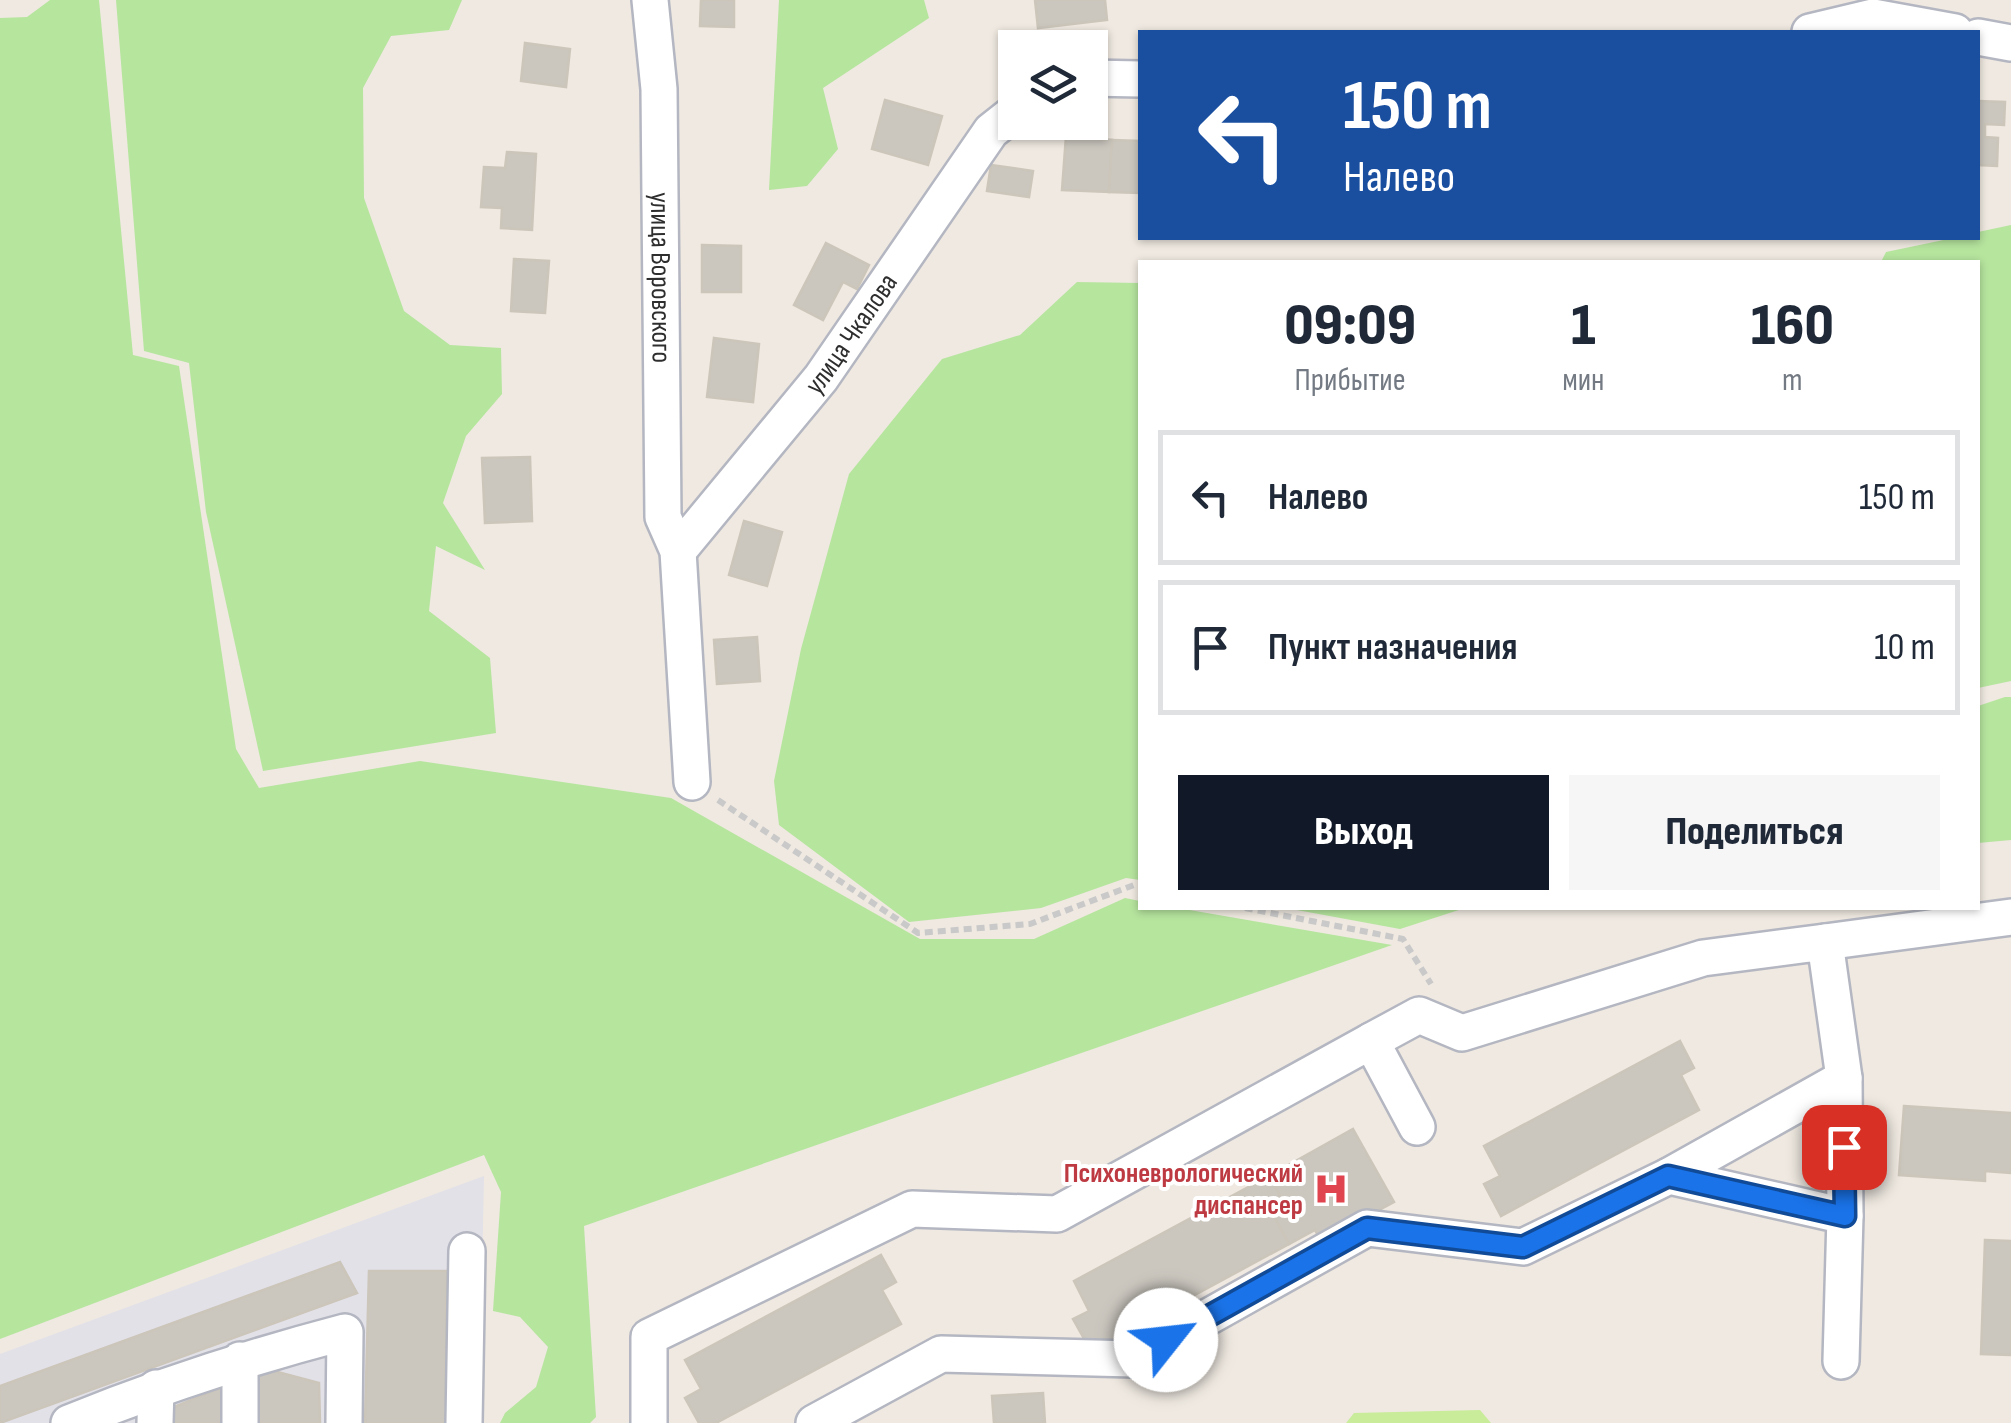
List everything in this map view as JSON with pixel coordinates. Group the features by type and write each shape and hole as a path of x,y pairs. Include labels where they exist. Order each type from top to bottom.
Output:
{"street":[{"name":"улица Воровского","path":"650,0 659,89 663,518 678,551 692,782"},
{"path":"1816,30 1874,9 1948,30"},
{"path":"1980,37 2011,43"},
{"path":"1108,79 1138,80"},
{"name":"улица Чкалова","path":"678,551 822,378 998,125"},
{"path":"649,1423 649,1337 912,1209 1057,1214 1418,1015 1462,1034 1704,958 2011,917"},
{"path":"1825,942 1844,1078 1840,1362"},
{"path":"1371,1042 1417,1126"},
{"path":"814,1423 941,1354 1133,1359 1367,1228 1523,1247 1668,1176 1844,1078"},
{"path":"1668,1176 1845,1216"},
{"path":"464,1423 467,1251"},
{"path":"69,1423 240,1360 346,1332 344,1423"},
{"path":"240,1360 240,1423"},
{"path":"155,1423 156,1388"}],"path":[{"path":"692,782 918,933 1030,924 1138,886"},
{"path":"1255,910 1403,939 1432,986"}],"shaded area":[{"path":"484,1176 479,1423 0,1423 0,1354"}],"green space":[{"path":"50,0 99,0 133,355 179,366 236,749 259,788 420,761 671,798 920,939 1034,939 1125,898 1138,901 1138,910 1190,910 1392,945 584,1226 596,1417 590,1423 500,1423 505,1413 536,1387 548,1347 520,1317 493,1311 501,1192 484,1155 0,1339 0,18 27,17"},
{"path":"116,0 462,0 449,30 391,36 363,88 364,198 404,311 450,345 501,348 502,394 466,436 443,503 485,570 436,546 429,611 490,658 496,733 263,771 206,512 189,363 144,351"},
{"path":"779,0 924,0 929,18 823,88 838,149 807,186 769,190"},
{"path":"2011,225 2011,681 1980,688 1980,260 1882,260 1886,252 1943,240 1980,240 1980,232"},
{"path":"1077,282 1138,283 1138,880 1126,878 1041,908 909,922 779,825 774,781 801,649 849,474 942,359 1020,335"},
{"path":"2011,697 2011,840 1980,843 1980,705"},
{"path":"1297,910 1459,910 1400,929"},
{"path":"1480,1410 1491,1423 1346,1423 1354,1413"}],"building":[{"path":"701,0 734,0 734,27 700,26"},
{"path":"1035,0 1105,0 1107,20 1038,28"},
{"path":"525,43 570,49 566,87 521,81"},
{"path":"885,100 942,116 928,165 872,149"},
{"path":"1980,101 2005,102 2004,125 1985,124 1985,137 1998,138 1997,166 1980,165"},
{"path":"1066,140 1112,140 1109,192 1062,190"},
{"path":"1112,140 1138,141 1138,193 1109,192"},
{"path":"507,152 536,154 532,230 501,228 502,208 481,207 484,167 505,168"},
{"path":"991,165 1033,171 1029,197 987,191"},
{"path":"826,243 869,265 857,289 843,282 823,320 794,305"},
{"path":"702,245 741,246 741,292 702,292"},
{"path":"514,259 549,261 545,313 511,311"},
{"path":"714,338 759,344 753,402 707,397"},
{"path":"530,457 532,521 485,523 482,458"},
{"path":"744,521 782,532 767,586 729,575"},
{"path":"757,637 760,681 717,684 714,640"},
{"path":"1680,1041 1694,1068 1681,1075 1699,1110 1501,1216 1484,1184 1500,1176 1484,1146"},
{"path":"1904,1106 2011,1113 2011,1173 1985,1171 1985,1181 1899,1175"},
{"name":"Психоневрологический диспансер","path":"1353,1129 1394,1202 1321,1241 1315,1230 1289,1244 1271,1211 1284,1203 1269,1176"},
{"path":"1269,1176 1284,1203 1271,1211 1289,1244 1091,1351 1073,1319 1089,1311 1074,1281"},
{"path":"1985,1240 2011,1241 2011,1355 1981,1354"},
{"path":"881,1255 896,1282 882,1290 901,1324 716,1423 699,1423 685,1398 701,1389 685,1360"},
{"path":"340,1262 357,1293 0,1423 0,1386"},
{"path":"369,1271 447,1271 445,1423 365,1423"},
{"path":"255,1366 319,1383 320,1423 255,1423"},
{"path":"225,1386 225,1423 163,1423 164,1411"},
{"path":"1043,1393 1045,1423 994,1423 992,1396"}],"place":[{"name":"Психоневрологический диспансер","path":"1331,1189"}],"route":[{"path":"1166,1340 1367,1228 1523,1247 1668,1176 1845,1216 1844,1147"}]}
